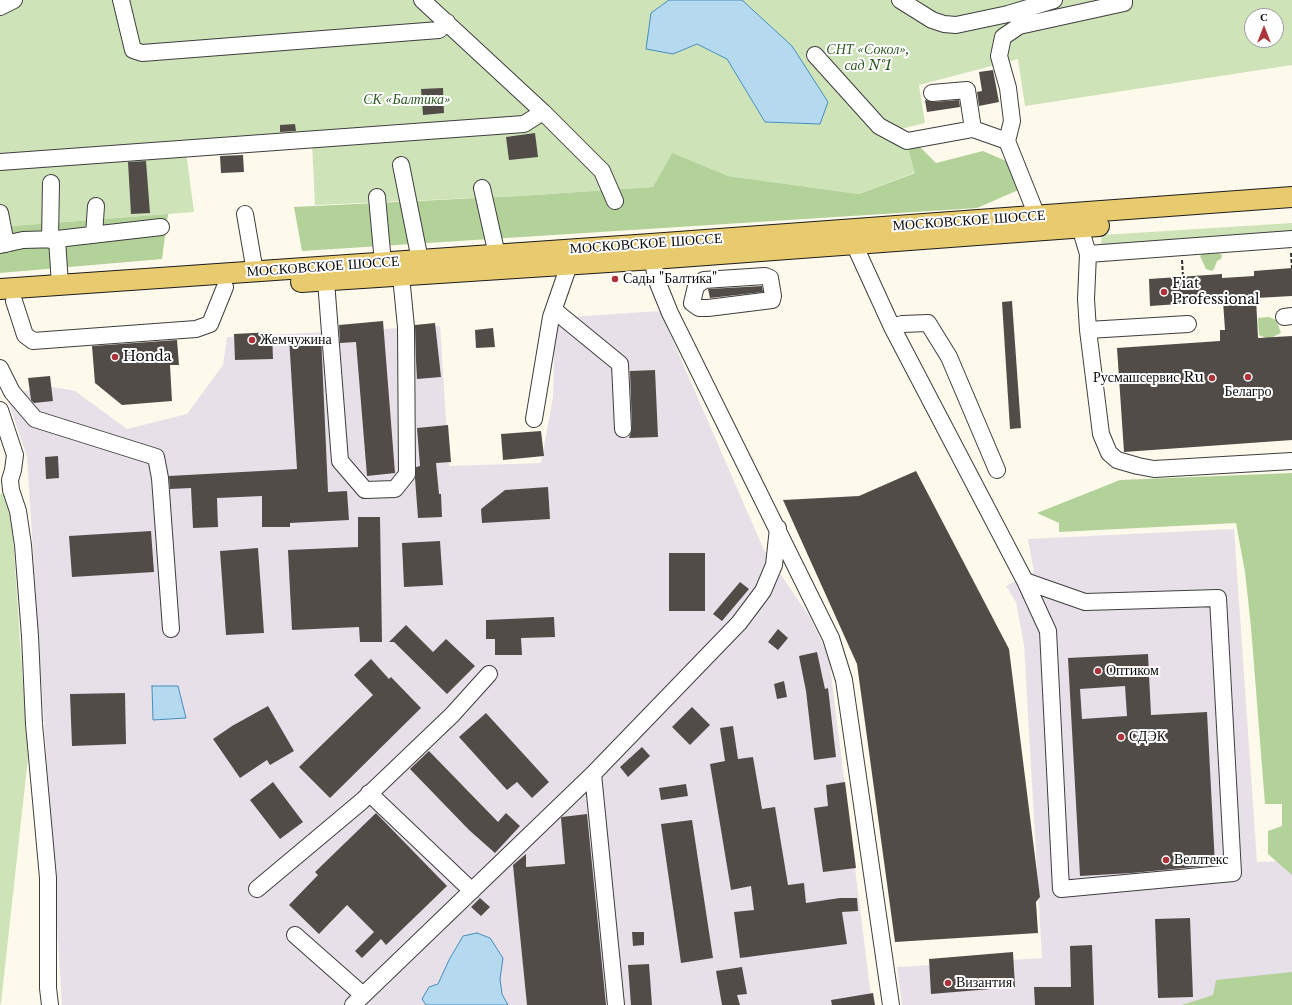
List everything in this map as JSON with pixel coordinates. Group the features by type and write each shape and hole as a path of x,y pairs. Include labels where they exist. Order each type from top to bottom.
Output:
{"main road":[{"name":"МОСКОВСКОЕ ШОССЕ","path":"5,297 225,287 569,265 652,252 1037,216 1292,197"},
{"name":"МОСКОВСКОЕ ШОССЕ","path":"5,297 60,285 497,254 652,252 854,244 1292,211"}],"street":[{"path":"0,7 14,0"},
{"path":"121,0 133,50 142,53 439,30 447,22"},
{"path":"422,0 543,112 602,171 615,201"},
{"path":"900,0 932,20 944,24 956,25 1008,14 1054,0"},
{"path":"1037,216 1007,142 1012,121 1008,88 1000,56 1003,37 1019,26 1124,2 1124,0"},
{"path":"815,55 879,126 907,141 973,129 1007,142"},
{"path":"932,93 967,90 973,129"},
{"path":"0,162 524,124 543,112"},
{"path":"401,165 420,260"},
{"path":"51,183 54,240 60,285"},
{"path":"482,188 497,254"},
{"path":"377,197 383,262"},
{"path":"94,235 96,206"},
{"path":"0,213 3,245 23,240 54,240 161,228"},
{"path":"245,214 255,272"},
{"path":"1080,227 1088,254 1086,299 1088,330 1101,434 1109,453 1117,460 1154,469 1292,461"},
{"path":"1088,254 1292,239"},
{"path":"854,244 892,327 1025,581 1048,631 1061,890 1233,873 1218,598 1086,602 1025,581"},
{"path":"652,252 657,281 670,313 778,528 831,638 844,680 891,1005"},
{"path":"534,419 551,317 569,265"},
{"path":"326,281 340,461 365,490 395,489 407,474 406,327 401,276"},
{"path":"5,297 25,335 33,341 196,329 210,324 225,287"},
{"path":"670,313 692,303"},
{"path":"554,310 620,364 623,429"},
{"path":"892,327 902,324 928,323 949,357 997,470"},
{"path":"1088,330 1188,324"},
{"path":"0,368 12,392 36,419 156,457 160,478 171,629"},
{"path":"0,410 15,455 10,480 18,510 23,545 30,636 34,724 48,878 48,988 50,1005"},
{"path":"295,935 358,1000 593,774 739,623 762,591 774,565 778,528"},
{"path":"257,889 369,793 452,715 489,674"},
{"path":"593,774 616,1005"},
{"path":"369,793 472,891"}],"shaded area":[{"path":"660,311 764,550 811,619 829,658 872,1005 62,1005 27,457 6,394 53,387 75,391 127,429 187,414 223,365 227,337 440,326 449,466 541,463 553,397 555,318"},
{"path":"1234,529 1257,862 1292,861 1292,1005 902,1005 897,967 1042,958 1024,645 1016,602 1006,586 1034,572 1028,539"}],"green space":[{"name":"СК «Балтика»","path":"0,0 669,0 651,13 673,54 697,44 727,59 765,122 820,124 828,102 792,46 742,0 1292,0 1292,65 1025,106 1018,59 919,85 925,123 876,135 908,148 916,172 859,194 728,176 672,154 653,187 519,196 315,205 312,144 186,152 194,212 0,227"},
{"path":"920,147 936,163 983,151 1013,164 1023,188 977,208 302,251 294,207 519,196 653,187 672,153 728,176 859,194 915,173 908,148"},
{"path":"168,214 162,259 0,273 0,227"},
{"path":"1292,223 1292,234 1104,245 1101,243 1102,235"},
{"path":"1205,251 1210,254 1218,253 1222,255 1221,259 1217,261 1212,271 1206,269 1200,256"},
{"path":"1269,317 1276,320 1281,333 1269,339 1259,335 1258,318"},
{"path":"1292,473 1292,875 1268,854 1268,831 1282,826 1282,804 1265,804 1251,627 1245,572 1236,523 1059,532 1059,523 1037,513 1120,480"},
{"path":"10,493 28,758 0,1005 0,494"},
{"path":"1292,972 1292,1005 1182,1005 1213,995 1216,980"}],"water":[{"path":"669,0 742,0 792,46 828,102 820,124 765,122 727,59 697,44 673,54 646,49 651,13"},
{"path":"152,686 178,686 186,718 153,720"},
{"path":"477,933 490,938 503,958 500,979 502,994 508,1005 426,1005 422,999 429,987 438,984 449,960 463,936"}],"building":[{"path":"993,70 999,102 979,106 977,92 982,91 979,72"},
{"path":"443,88 444,113 423,115 421,89"},
{"path":"925,100 933,102 959,100 960,107 927,112"},
{"path":"295,124 296,131 280,132 280,125"},
{"path":"535,133 538,157 509,160 506,137"},
{"path":"243,155 244,172 221,173 220,156"},
{"path":"146,161 150,213 131,214 128,162"},
{"path":"1292,268 1292,296 1256,298 1258,338 1292,336 1292,440 1124,452 1117,348 1220,341 1220,330 1225,330 1223,301 1150,306 1149,279 1222,274 1222,278 1254,276 1254,271"},
{"path":"762,286 763,292 710,298 708,289"},
{"path":"1012,301 1021,428 1010,429 1002,302"},
{"path":"383,321 395,473 367,476 356,342 340,343 339,325"},
{"path":"435,323 441,377 417,379 415,325"},
{"path":"493,328 495,347 476,348 475,330"},
{"path":"272,332 273,359 235,360 234,334"},
{"path":"321,335 328,492 347,491 349,520 290,523 290,527 262,527 262,496 217,498 218,527 193,528 191,488 170,489 169,476 297,469 289,337"},
{"path":"177,340 179,365 170,365 172,401 122,405 95,383 92,346"},
{"path":"655,370 658,437 629,438 632,429 630,371"},
{"path":"50,376 53,401 34,403 31,400 28,378"},
{"path":"448,425 451,462 436,463 439,494 441,494 442,517 418,518 415,478 416,467 420,466 417,428"},
{"path":"541,431 544,456 503,460 501,434"},
{"path":"58,456 59,478 46,479 45,457"},
{"path":"916,471 1009,649 1040,897 1036,902 1038,933 895,942 857,664 783,500 859,496"},
{"path":"548,487 550,519 482,523 481,509 505,490"},
{"path":"358,517 380,517 382,642 360,642 359,627 292,630 288,550 358,547"},
{"path":"151,531 154,572 72,577 69,536"},
{"path":"440,541 443,585 404,587 402,543"},
{"path":"258,548 264,633 226,635 220,551"},
{"path":"669,553 705,553 705,611 669,611"},
{"path":"740,582 749,589 722,621 713,614"},
{"path":"554,617 555,637 521,638 522,655 495,655 495,639 486,639 486,620"},
{"path":"406,625 433,652 446,639 475,666 447,694 394,642 389,642"},
{"path":"778,629 788,638 778,650 768,642"},
{"path":"817,652 825,689 828,688 836,757 814,760 806,691 799,656"},
{"path":"1148,654 1151,715 1207,712 1215,865 1132,873 1080,876 1068,658","holes":["1125,686 1127,716 1082,719 1080,689"]},
{"path":"371,659 389,679 391,677 421,708 330,798 299,767 373,695 354,675"},
{"path":"784,681 787,697 777,699 774,684"},
{"path":"125,693 126,744 72,746 70,694"},
{"path":"268,706 294,751 270,765 267,760 240,778 213,739 232,726"},
{"path":"692,707 710,725 690,745 672,727"},
{"path":"486,713 549,782 532,798 517,782 507,790 459,737"},
{"path":"733,726 738,759 753,757 762,809 775,807 788,885 804,883 806,903 840,898 857,898 858,911 842,912 847,944 740,958 734,912 754,910 751,886 731,890 710,764 725,761 720,728"},
{"path":"642,747 650,756 628,777 620,767"},
{"path":"429,751 498,822 506,813 520,826 495,853 469,830 410,769"},
{"path":"273,782 303,822 280,839 250,800"},
{"path":"845,782 856,868 823,872 814,808 828,806 826,785"},
{"path":"686,784 688,796 661,800 659,788"},
{"path":"376,813 447,886 386,945 381,939 362,958 355,951 374,932 347,905 319,934 289,905 318,875 315,872"},
{"path":"587,814 606,1005 527,1005 513,865 526,854 526,867 565,864 561,818"},
{"path":"692,820 713,958 681,963 661,824"},
{"path":"480,898 490,907 481,916 471,907"},
{"path":"1190,918 1193,997 1158,998 1155,919"},
{"path":"632,932 644,932 644,945 633,946"},
{"path":"1092,945 1094,1005 1035,1005 1034,987 1071,987 1070,946"},
{"path":"1013,952 1015,987 931,994 929,959"},
{"path":"649,964 652,1005 631,1005 628,965"},
{"path":"742,967 747,994 737,995 740,1005 722,1005 716,971"},
{"path":"873,993 875,1005 832,1005 831,1000"}],"place":[{"name":"Сады \"Балтика\"","path":"615,279"},
{"name":"Fiat Professional","path":"1164,292"},
{"name":"Жемчужина","path":"252,340"},
{"name":"Honda","path":"115,357"},
{"name":"Белагро","path":"1248,377"},
{"name":"Русмашсервис Ru","path":"1212,378"},
{"name":"Оптиком","path":"1098,671"},
{"name":"СДЭК","path":"1121,737"},
{"name":"Веллтекс","path":"1166,860"},
{"name":"Византия","path":"948,983"}],"park label":[{"name":"СНТ «Сокол», сад №1","path":"868,58"}]}
